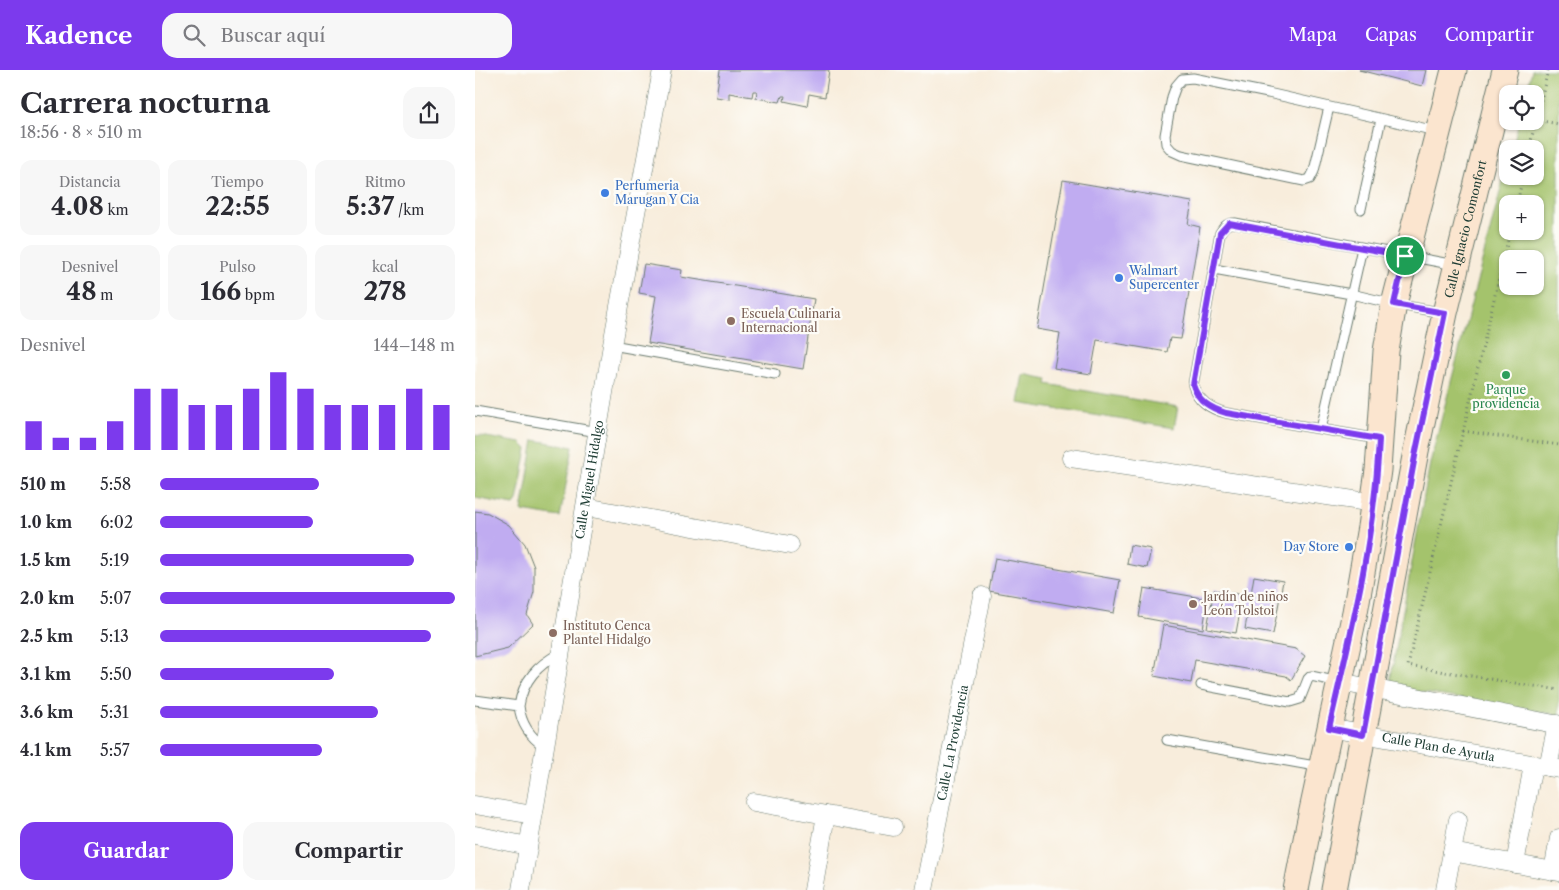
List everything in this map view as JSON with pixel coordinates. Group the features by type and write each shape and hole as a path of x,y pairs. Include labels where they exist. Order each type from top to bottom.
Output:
{"main road":[{"path":"1296,890 1355,612 1374,503 1386,351 1394,304 1454,70"},
{"name":"Calle Ignacio Comonfort","path":"1334,890 1416,451 1445,313 1505,70"}],"street":[{"name":"Calle Miguel Hidalgo","path":"521,890 612,346 662,70"},
{"path":"1071,458 1374,503"},
{"path":"586,507 790,545"},
{"name":"Calle La Providencia","path":"924,890 982,596"},
{"path":"1340,682 1558,725 1547,767 1515,864"},
{"name":"Calle Plan de Ayutla","path":"1329,728 1547,767"},
{"path":"754,802 893,827"},
{"path":"475,805 533,815"},
{"path":"813,890 826,815"},
{"path":"1445,890 1458,820"},
{"path":"475,835 528,846"},
{"path":"1452,852 1556,872 1559,838"}],"lane":[{"path":"1329,106 1314,171 1310,179 1304,181 1181,155 1172,152 1166,144 1165,134 1176,86 1182,79 1193,78 1329,106 1437,131"},
{"path":"1361,209 1381,119"},
{"path":"1379,439 1212,409 1195,392 1193,385 1220,233 1229,223 1456,266"},
{"path":"1321,429 1362,248"},
{"path":"1214,270 1445,313"},
{"path":"612,346 775,374"},
{"path":"475,411 598,432"},
{"path":"545,747 530,734 524,724 519,706 521,692 528,680 542,664 560,653"},
{"path":"1201,685 1290,702 1300,699 1307,679 1311,676 1340,682"},
{"path":"475,700 519,706"},
{"path":"1167,740 1321,767"}],"path":[{"path":"1544,87 1548,70"},
{"path":"1544,121 1559,124"},
{"path":"1508,240 1408,666 1559,690"},
{"path":"1463,431 1559,445"}],"green space":[{"name":"Parque providencia","path":"1532,70 1559,70 1559,715 1389,687 1430,463 1499,196 1499,240 1544,240 1544,195 1499,195 1502,185 1544,185 1544,140 1514,140 1517,130 1544,130 1544,85 1528,85"},
{"path":"1023,374 1048,379 1047,384 1178,407 1174,428 1018,403"},
{"path":"475,435 521,443 527,449 517,501 514,505 475,498"},
{"path":"534,440 573,447 560,517 522,511"}],"building":[{"path":"720,70 829,70 825,97 809,94 807,106 784,101 785,96 782,96 780,102 756,98 757,91 753,91 752,97 729,93 729,99 716,97"},
{"path":"1359,70 1426,70 1422,86"},
{"name":"Walmart Supercenter","path":"1063,180 1192,202 1188,224 1200,227 1181,339 1170,338 1167,352 1097,340 1091,374 1054,368 1060,333 1037,329"},
{"name":"Escuela Culinaria Internacional","path":"644,264 682,270 681,277 814,299 803,369 648,343 656,296 639,293"},
{"path":"475,511 488,513 509,525 525,544 534,567 534,592 527,615 533,624 508,648 475,656"},
{"path":"1130,545 1151,549 1147,568 1127,564"},
{"path":"995,558 1120,580 1114,613 989,591"},
{"path":"1254,576 1283,581 1273,634 1245,629"},
{"path":"1144,588 1208,599 1203,629 1139,617"},
{"path":"1214,590 1243,595 1236,633 1207,628"},
{"path":"1163,625 1296,649 1305,656 1291,680 1286,676 1195,660 1191,683 1154,676"}],"place":[{"name":"Perfumeria Marugan Y Cia","path":"605,193"},
{"name":"Walmart Supercenter","path":"1119,278"},
{"name":"Escuela Culinaria Internacional","path":"731,321"},
{"name":"Parque providencia","path":"1506,375"},
{"name":"Day Store","path":"1349,547"},
{"name":"Jardín de niños León Tolstoi","path":"1193,604"},
{"name":"Instituto Cenca Plantel Hidalgo","path":"553,633"}],"route":[{"path":"1229,223 1235,223 1405,256 1394,304 1445,313 1416,451 1363,735 1329,728 1355,612 1370,527 1376,491 1379,439 1212,409 1202,401 1195,392 1193,385 1220,233 1224,226 1229,223"}]}
